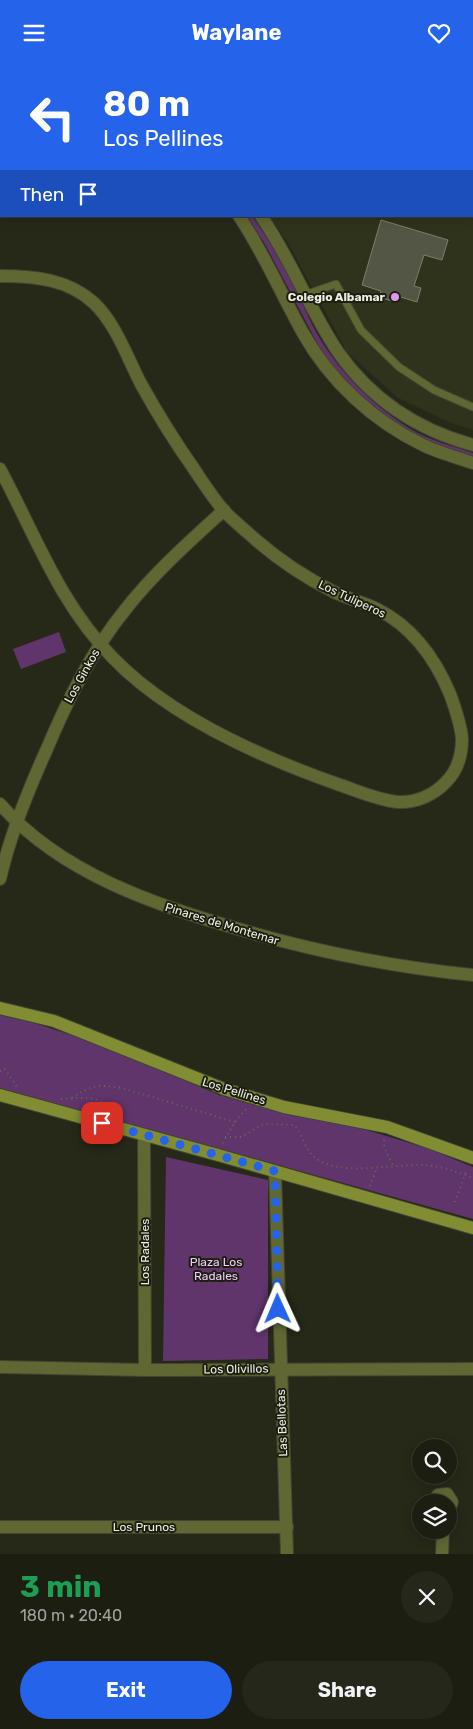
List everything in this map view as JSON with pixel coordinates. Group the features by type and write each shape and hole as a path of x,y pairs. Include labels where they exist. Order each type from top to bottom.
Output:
{"main road":[{"name":"Los Pellines","path":"0,1008 54,1021 100,1038 199,1081 254,1098 319,1114 387,1127 472,1158"},
{"path":"0,1095 473,1228"}],"street":[{"path":"240,217 274,274 302,332 326,368 340,384 371,413 405,436 441,453 473,463"},
{"path":"262,217 273,233 338,351 371,391 392,408 416,423 450,439 473,445"},
{"name":"Los Tuliperos","path":"0,276 36,278 61,283 83,294 101,310 162,419 224,511 284,562 335,593 364,603 392,618 423,646 444,681 456,710 461,731 462,741 459,760 452,774 443,785 426,796 417,800 398,802 367,794 304,772 246,747 179,709 138,681 100,644 83,624 58,586 0,469"},
{"name":"Los Ginkos","path":"0,879 16,823 68,701 100,644 146,584 224,511"},
{"name":"Pinares de Montemar","path":"0,804 16,823 62,856 90,873 178,912 294,945 418,969 472,975"},
{"name":"Los Radales","path":"144,1135 145,1370"},
{"name":"Las Bellotas","path":"275,1171 287,1554"},
{"name":"Los Olivillos","path":"0,1367 145,1370 280,1368 473,1369"},
{"name":"Los Prunos","path":"0,1527 287,1527"},
{"path":"442,1554 443,1539"}],"lane":[{"path":"307,294 336,284 361,330 399,367 434,390 473,407"}],"path":[{"path":"0,1071 5,1069 21,1091"},
{"path":"72,1098 85,1089 96,1086 122,1088 235,1122"},
{"path":"59,1099 84,1097 99,1100 110,1106 117,1114 119,1127"},
{"path":"218,1155 224,1137 254,1098"},
{"path":"224,1137 241,1137 264,1124 294,1125 302,1133 311,1154 319,1160 336,1166 394,1167 424,1165 441,1167 473,1178"},
{"path":"387,1127 383,1144 394,1167"},
{"path":"455,1202 472,1158"},
{"path":"366,1199 377,1167"}],"shaded area":[{"name":"Colegio Albamar","path":"270,217 473,217 473,430 451,423 398,398 347,352 288,243"}],"green space":[{"path":"248,217 253,217 278,256 312,324 333,359 356,385 395,419 409,428 432,439 473,453 473,458 409,434 362,397 341,377 324,356 265,244"},
{"path":"59,632 66,652 21,669 13,649"},
{"path":"0,1015 28,1021 99,1044 219,1095 286,1114 363,1129 427,1148 473,1167 473,1219 0,1088"},
{"name":"Plaza Los Radales","path":"166,1157 268,1180 268,1359 163,1361"}],"building":[{"path":"381,220 448,240 442,260 424,255 414,286 421,288 417,302 397,296 395,302 379,297 381,291 362,285"}],"place":[{"name":"Colegio Albamar","path":"395,297"}],"route":[{"path":"102,1123 275,1171 278,1309"}]}
